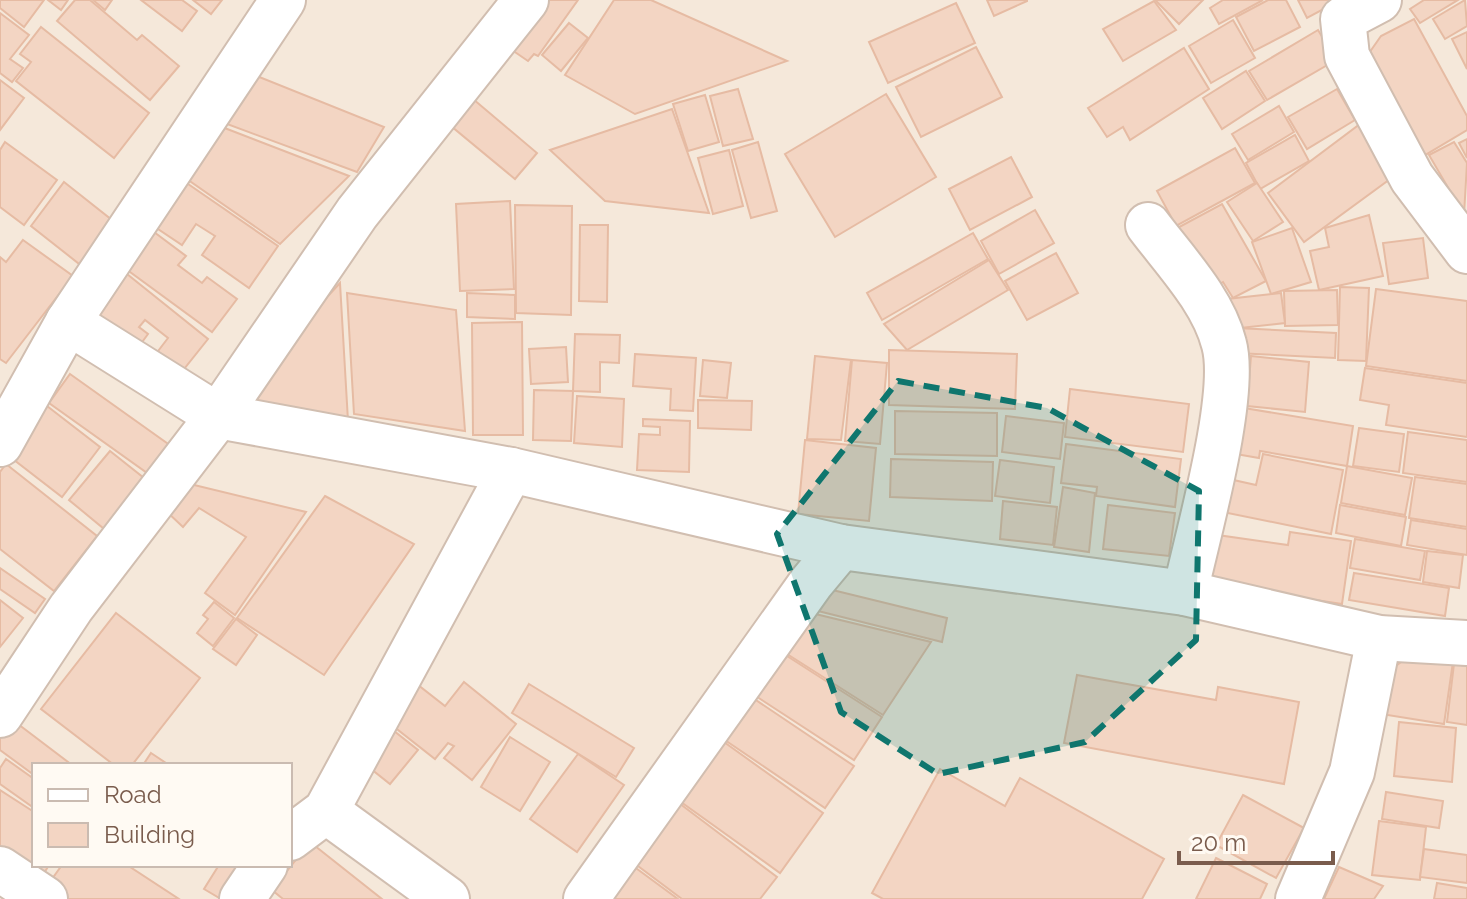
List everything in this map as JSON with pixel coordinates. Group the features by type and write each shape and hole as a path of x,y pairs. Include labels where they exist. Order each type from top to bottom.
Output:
{"street":[{"path":"0,444 68,322 283,0"},
{"path":"0,715 71,608 218,416 357,213 526,0"},
{"path":"1379,0 1343,19 1347,56 1412,178 1467,251"},
{"path":"1148,225 1201,296 1225,345 1225,403 1185,593"},
{"path":"68,322 218,416 511,470 841,547 1185,593 1379,638 1467,643"},
{"path":"292,836 326,811 511,470"},
{"path":"586,899 811,583 841,547"},
{"path":"1298,899 1352,772 1379,638"},
{"path":"326,811 447,899"},
{"path":"242,899 264,867"},
{"path":"0,869 45,899"}],"highlighted area":[{"path":"898,381 1047,408 1199,491 1196,640 1085,742 938,774 841,712 777,534"}],"shaded area":[{"path":"0,0 1467,0 1467,899 0,899"}],"building":[{"path":"0,0 44,0 24,27 0,8"},
{"path":"48,0 68,0 61,10"},
{"path":"75,0 90,0 137,40 142,35 179,66 150,100 57,21"},
{"path":"93,0 112,0 105,10"},
{"path":"141,0 182,0 197,11 182,31"},
{"path":"193,0 222,0 211,14"},
{"path":"547,0 578,0 538,56 534,54 528,61 512,50"},
{"path":"614,0 651,0 787,61 635,114 565,75"},
{"path":"987,0 1027,0 1027,1 994,16"},
{"path":"1155,0 1203,0 1179,24"},
{"path":"1223,0 1263,0 1219,24 1210,8"},
{"path":"1268,0 1286,0 1300,27 1254,51 1236,17"},
{"path":"1298,0 1331,0 1333,4 1307,18"},
{"path":"1424,0 1458,0 1420,23 1410,9"},
{"path":"1465,0 1467,26 1445,39 1433,19"},
{"path":"1154,1 1176,30 1123,61 1103,29"},
{"path":"956,3 975,43 888,83 869,42"},
{"path":"0,13 29,35 10,59 23,68 12,82 0,73"},
{"path":"1414,19 1467,116 1467,130 1415,161 1360,66 1381,36"},
{"path":"1233,20 1255,58 1211,83 1189,46"},
{"path":"569,23 588,38 561,71 542,55"},
{"path":"41,27 149,113 114,158 16,81 31,62 20,54"},
{"path":"1318,30 1336,60 1267,100 1249,71"},
{"path":"1467,32 1467,69 1452,39"},
{"path":"976,47 1002,97 921,137 896,87"},
{"path":"1184,48 1209,89 1130,140 1123,127 1107,137 1088,108"},
{"path":"1246,71 1265,101 1222,129 1203,98"},
{"path":"252,74 384,127 357,172 227,124"},
{"path":"0,80 24,98 0,130"},
{"path":"738,89 753,139 723,146 710,96"},
{"path":"1337,89 1355,120 1307,149 1288,117"},
{"path":"886,94 936,177 835,237 785,154"},
{"path":"705,95 719,142 688,151 673,104"},
{"path":"473,99 537,153 515,179 451,126"},
{"path":"1279,106 1294,132 1248,160 1232,134"},
{"path":"672,109 709,213 605,201 550,150"},
{"path":"1364,121 1401,171 1304,242 1268,193"},
{"path":"222,127 349,176 280,244 184,177"},
{"path":"1295,135 1309,161 1260,189 1246,163"},
{"path":"1467,139 1467,158 1459,143"},
{"path":"5,142 57,180 24,225 0,207 0,150"},
{"path":"758,142 777,211 751,218 732,150"},
{"path":"1454,142 1467,163 1464,215 1429,155"},
{"path":"1235,148 1255,183 1176,226 1157,191"},
{"path":"729,150 743,206 713,214 698,158"},
{"path":"1011,157 1032,197 970,230 949,189"},
{"path":"175,175 278,246 249,288 202,255 215,236 196,224 182,245 143,219"},
{"path":"64,182 117,224 83,267 31,226"},
{"path":"1257,183 1283,222 1253,241 1227,202"},
{"path":"510,201 514,289 460,291 456,204"},
{"path":"1222,204 1266,281 1233,298 1223,282 1203,294 1168,233"},
{"path":"515,205 572,206 571,315 516,313"},
{"path":"1035,210 1054,243 999,274 981,241"},
{"path":"1369,215 1383,276 1319,290 1310,251 1329,247 1325,228"},
{"path":"580,225 608,225 607,302 579,301"},
{"path":"1292,228 1311,282 1271,294 1252,242"},
{"path":"154,232 186,256 178,265 202,283 207,277 237,299 212,332 126,269"},
{"path":"973,233 988,259 882,320 867,293"},
{"path":"1423,238 1428,278 1389,284 1383,243"},
{"path":"23,240 73,276 6,363 0,359 0,257 6,262"},
{"path":"1056,253 1078,293 1027,320 1005,281"},
{"path":"989,260 1008,290 907,350 884,324"},
{"path":"127,274 208,339 176,379 152,359 168,338 145,320 139,327 148,334 134,353 81,310 110,295"},
{"path":"340,283 348,421 245,405 328,296"},
{"path":"1340,287 1369,288 1366,361 1338,360"},
{"path":"1376,289 1467,301 1467,381 1366,366"},
{"path":"1337,290 1338,325 1285,326 1284,291"},
{"path":"347,293 456,310 465,431 354,414"},
{"path":"467,293 515,295 515,319 467,317"},
{"path":"1281,293 1285,323 1222,330 1218,300"},
{"path":"522,322 523,435 473,435 472,323"},
{"path":"1236,328 1336,333 1335,358 1235,353"},
{"path":"575,334 620,335 619,363 600,362 600,392 573,391"},
{"path":"566,347 568,382 531,384 529,349"},
{"path":"889,350 1017,354 1015,409 889,405"},
{"path":"635,354 696,358 693,411 670,410 671,389 633,386"},
{"path":"815,356 851,360 841,440 807,439"},
{"path":"1251,356 1309,362 1305,412 1247,406"},
{"path":"703,360 731,363 727,398 700,396"},
{"path":"852,360 887,363 880,444 845,441"},
{"path":"1365,368 1467,383 1467,437 1386,425 1389,405 1360,400"},
{"path":"70,374 171,446 150,475 49,403"},
{"path":"1070,389 1189,404 1183,452 1065,437"},
{"path":"534,390 573,391 571,441 533,440"},
{"path":"577,396 624,399 622,447 574,443"},
{"path":"698,400 752,401 751,430 698,428"},
{"path":"47,406 100,447 62,497 9,456"},
{"path":"1238,407 1353,426 1347,466 1260,451 1259,458 1230,453"},
{"path":"895,411 997,413 997,456 895,454"},
{"path":"1006,416 1064,423 1060,459 1002,452"},
{"path":"643,419 690,421 689,472 637,470 639,434 660,435 660,427 643,426"},
{"path":"1359,428 1404,434 1399,472 1353,466"},
{"path":"1408,432 1467,440 1467,482 1403,473"},
{"path":"805,440 876,448 869,521 798,514"},
{"path":"1066,444 1181,459 1175,507 1096,496 1097,487 1061,483"},
{"path":"110,451 149,482 109,533 69,500"},
{"path":"1263,454 1343,470 1331,534 1213,510 1220,477 1256,485"},
{"path":"891,459 993,462 992,501 890,497"},
{"path":"1000,460 1054,467 1050,503 995,496"},
{"path":"6,464 97,536 54,591 0,549 0,472"},
{"path":"1347,466 1412,478 1405,515 1341,503"},
{"path":"1415,477 1467,484 1467,527 1409,518"},
{"path":"190,484 306,512 235,615 205,593 246,537 199,508 183,527 166,511"},
{"path":"1063,487 1095,493 1089,552 1054,547"},
{"path":"325,496 414,544 324,675 237,618"},
{"path":"1003,501 1057,507 1053,545 1000,539"},
{"path":"1108,505 1175,513 1169,556 1103,549"},
{"path":"1340,505 1406,517 1401,546 1336,533"},
{"path":"1411,520 1467,529 1467,555 1407,545"},
{"path":"1290,532 1351,541 1342,604 1210,584 1217,535 1288,545"},
{"path":"1355,539 1425,551 1420,580 1350,568"},
{"path":"1427,551 1463,555 1459,588 1423,582"},
{"path":"0,568 45,599 35,613 0,589"},
{"path":"1354,573 1449,588 1445,616 1349,600"},
{"path":"812,585 947,618 942,642 806,608"},
{"path":"0,600 23,618 0,647"},
{"path":"214,602 234,618 213,646 197,633 208,619 203,615"},
{"path":"803,611 931,642 883,715 776,647"},
{"path":"116,613 200,678 134,763 111,763 41,709"},
{"path":"236,619 257,635 236,665 213,649"},
{"path":"773,647 882,717 854,760 745,689"},
{"path":"1409,656 1453,662 1444,724 1375,713 1384,675"},
{"path":"1454,664 1467,666 1467,725 1447,722"},
{"path":"1077,675 1216,700 1218,687 1299,702 1284,784 1064,743"},
{"path":"464,682 516,724 472,780 444,758 454,746 448,743 435,759 388,722 418,685 445,706"},
{"path":"529,684 634,748 616,777 512,713"},
{"path":"744,692 854,766 825,808 716,734"},
{"path":"14,721 69,763 32,763 32,774 0,750 0,738"},
{"path":"1399,722 1456,728 1452,782 1394,776"},
{"path":"389,727 418,750 390,784 361,761"},
{"path":"510,737 550,762 520,811 481,787"},
{"path":"717,737 823,813 780,873 674,797"},
{"path":"151,753 166,763 144,763"},
{"path":"578,754 624,785 577,852 530,819"},
{"path":"6,759 32,778 32,807 0,784 0,768"},
{"path":"940,769 1005,806 1020,778 1164,859 1142,899 883,899 872,893"},
{"path":"0,790 32,811 32,867 48,867 38,883 0,858"},
{"path":"1386,792 1443,801 1439,828 1382,819"},
{"path":"1243,795 1304,828 1276,878 1216,845"},
{"path":"671,797 777,877 760,899 682,899 626,857"},
{"path":"1379,821 1426,827 1420,880 1372,875"},
{"path":"310,842 382,899 283,899 272,890"},
{"path":"1424,849 1467,855 1467,883 1420,877"},
{"path":"1216,858 1267,884 1260,899 1196,899"},
{"path":"629,863 678,899 604,899"},
{"path":"61,867 130,867 179,899 67,899 47,886"},
{"path":"218,867 248,867 221,899 204,889"},
{"path":"1339,867 1383,886 1374,899 1324,899"},
{"path":"1437,883 1467,888 1467,899 1434,899"}]}
